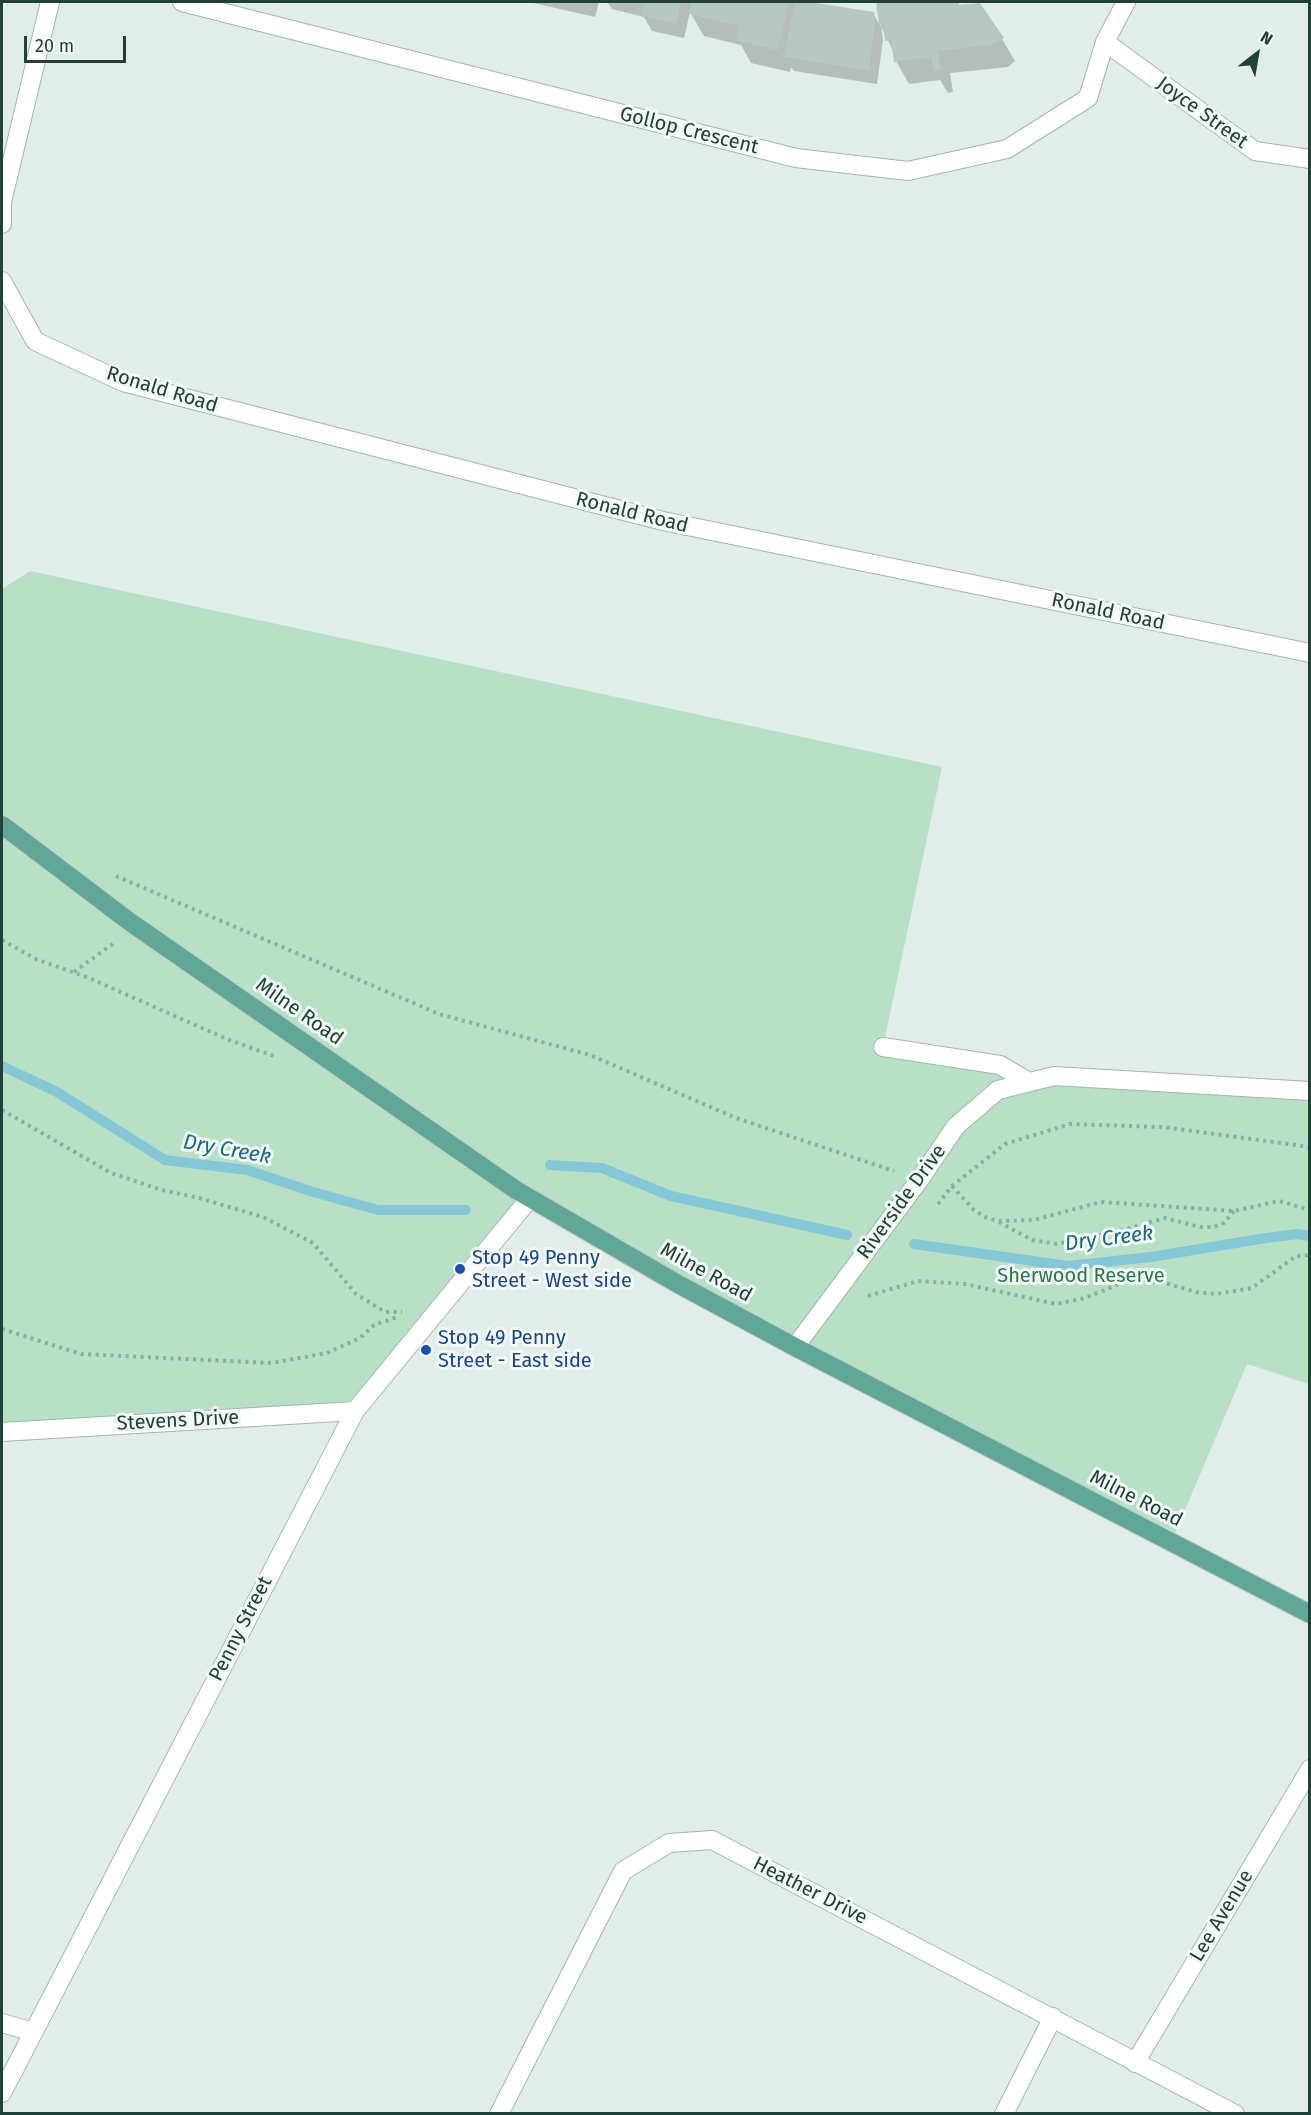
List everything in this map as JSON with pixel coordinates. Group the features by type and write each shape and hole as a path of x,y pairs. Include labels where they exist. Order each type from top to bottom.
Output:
{"main road":[{"name":"Milne Road","path":"2,825 130,922 530,1198 678,1284 795,1347 1310,1614"}],"street":[{"path":"2,224 2,201 51,2"},
{"name":"Gollop Crescent","path":"182,2 796,158 908,171 1006,149 1088,98 1105,42 1126,2"},
{"name":"Joyce Street","path":"1105,42 1255,151 1310,159"},
{"name":"Ronald Road","path":"2,281 35,341 123,382 663,521 1310,653"},
{"path":"883,1047 1000,1065 1029,1082"},
{"name":"Riverside Drive","path":"795,1347 920,1179 956,1126 998,1090 1054,1076 1310,1091"},
{"name":"Penny Street","path":"2,2093 355,1411 530,1198"},
{"name":"Stevens Drive","path":"2,1432 355,1411"},
{"name":"Lee Avenue","path":"1135,2063 1310,1769"},
{"name":"Heather Drive","path":"499,2114 623,1871 669,1843 712,1840 1235,2114"},
{"path":"1004,2114 1053,2017"},
{"path":"2,2023 33,2032"}],"path":[{"path":"115,876 439,1014 590,1055 736,1118 920,1179"},
{"path":"73,972 115,943 130,922"},
{"path":"2,940 36,959 73,972 220,1036 274,1056 288,1032"},
{"path":"2,1110 111,1173 162,1190 200,1198 263,1217 313,1243 356,1294 385,1312 412,1312 374,1325 360,1338 327,1353 271,1363 81,1354 2,1329"},
{"path":"932,1212 952,1186 1005,1144 1070,1124 1163,1127 1310,1147"},
{"path":"952,1186 984,1218 997,1221 1034,1220 1101,1202 1234,1211 1279,1201 1310,1210"},
{"path":"997,1221 1032,1240 1057,1244 1113,1233 1165,1218 1200,1227 1214,1227 1224,1223 1234,1211"},
{"path":"868,1296 918,1281 965,1284 1056,1304 1085,1298 1124,1282 1162,1282 1196,1292 1216,1294 1252,1288 1296,1256 1310,1255"},
{"path":"861,1305 873,1288"}],"green space":[{"name":"Sherwood Reserve","path":"30,571 942,767 883,1047 1000,1065 1029,1082 1309,1091 1309,1384 1247,1364 1171,1543 530,1198 355,1411 2,1432 2,589"}],"building":[{"path":"634,2 681,2 676,24 642,16 644,5"},
{"path":"692,2 789,2 778,50 736,40 739,26 689,14"},
{"path":"795,2 810,2 874,12 875,24 869,70 784,57"},
{"path":"876,2 959,2 959,5 980,3 1004,38 994,44 938,51 941,70 933,71 932,57 894,62 891,40 885,41 883,24 879,24"}],"waterway":[{"name":"Dry Creek","path":"2,1066 57,1092 165,1160 247,1170 378,1210 466,1210"},
{"name":"Dry Creek","path":"550,1165 602,1168 671,1196 847,1235"},
{"name":"Dry Creek","path":"914,1244 1068,1266 1151,1257 1298,1234 1310,1236"}],"place":[{"name":"Stop 49 Penny Street - West side","path":"460,1269"},
{"name":"Stop 49 Penny Street - East side","path":"426,1350"}]}
